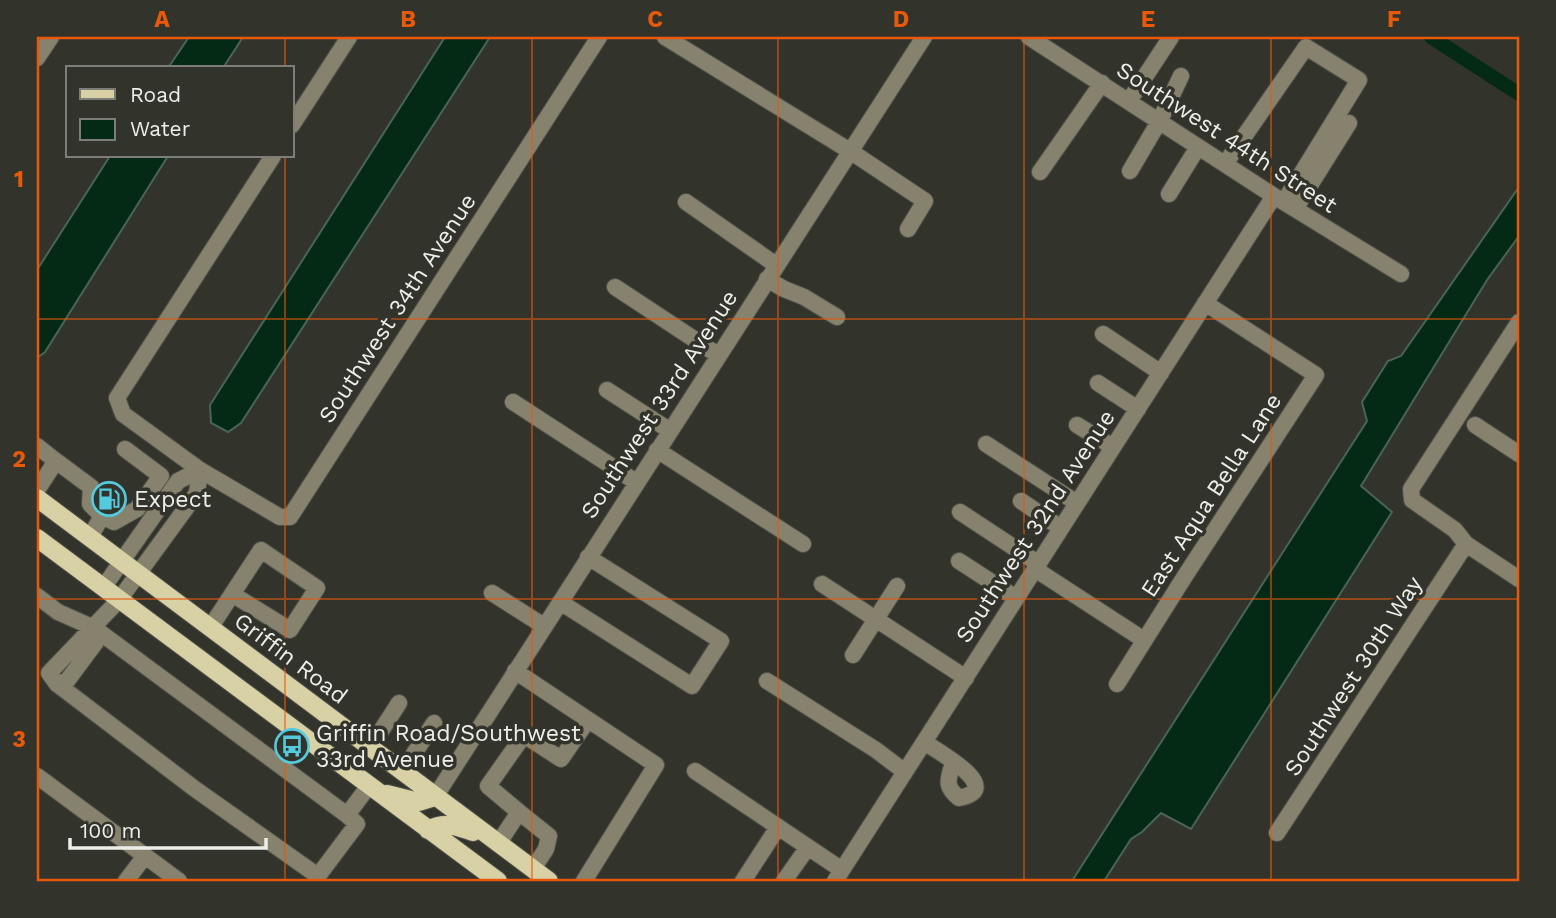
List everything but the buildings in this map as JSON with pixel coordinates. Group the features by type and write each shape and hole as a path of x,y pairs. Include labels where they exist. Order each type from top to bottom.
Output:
{"main road":[{"name":"Griffin Road","path":"37,498 549,881"},
{"path":"37,538 368,787 498,881"},
{"path":"368,787 408,801 419,802 435,797"},
{"path":"428,830 440,824 451,824 493,841"}],"street":[{"path":"37,58 51,37"},
{"path":"294,122 349,37"},
{"name":"Southwest 34th Avenue","path":"200,470 280,517 290,517 599,37"},
{"path":"665,37 850,151 925,201 908,229"},
{"name":"Southwest 33rd Avenue","path":"435,797 924,37"},
{"name":"Southwest 44th Street","path":"1030,37 1284,203 1401,274"},
{"path":"1129,101 1171,37"},
{"path":"1225,164 1306,47 1359,80 1284,203"},
{"path":"1130,171 1160,120 1181,76"},
{"path":"1040,172 1102,83"},
{"path":"1284,203 1349,123"},
{"path":"1169,194 1198,147"},
{"path":"200,470 122,414 117,398 271,158"},
{"path":"686,202 771,272 784,289 804,297 836,317"},
{"name":"Southwest 32nd Avenue","path":"840,877 1205,303 1284,203"},
{"path":"615,287 718,355"},
{"name":"East Aqua Bella Lane","path":"1117,684 1315,375 1205,303"},
{"path":"1518,575 1466,544 1455,530 1412,500 1411,489 1519,322"},
{"path":"1103,334 1161,373"},
{"path":"1098,383 1138,409"},
{"path":"607,390 670,430"},
{"path":"513,402 636,482"},
{"path":"1077,425 1113,447"},
{"path":"1475,425 1519,454"},
{"path":"986,444 1077,503"},
{"path":"37,446 91,487 90,503 102,516 114,522 137,509 161,476 125,449"},
{"path":"657,450 803,544"},
{"path":"37,489 56,461"},
{"path":"103,588 178,481 200,470"},
{"path":"37,596 58,612 94,628 357,824 317,876 195,789 57,684 48,673 94,628 138,575 197,493 200,470"},
{"path":"1021,501 1061,528"},
{"path":"137,509 168,532"},
{"path":"960,512 1144,640"},
{"path":"90,537 102,516"},
{"name":"Southwest 30th Way","path":"1277,833 1466,544"},
{"path":"210,628 232,594 261,550 317,588 290,630 232,594"},
{"path":"559,602 692,686 721,641 588,557"},
{"path":"959,561 1016,598"},
{"path":"822,583 966,678"},
{"path":"853,655 897,586"},
{"path":"492,593 544,626"},
{"path":"516,671 656,765 584,881"},
{"path":"767,681 876,750 905,772"},
{"path":"370,748 399,703"},
{"path":"533,869 546,849 550,836 488,786 524,735 561,759 588,720"},
{"path":"402,772 434,723"},
{"path":"924,742 953,762"},
{"path":"695,771 808,847 840,877"},
{"path":"37,776 179,881"},
{"path":"347,815 368,787"},
{"path":"493,841 519,812"},
{"path":"743,881 778,827"},
{"path":"784,881 808,847"},
{"path":"126,881 145,856"}],"water":[{"path":"189,37 243,37 224,66 169,66"},
{"path":"445,37 490,37 241,423 228,432 211,423 210,405"},
{"path":"109,158 167,158 45,352 37,358 37,270"},
{"path":"1519,187 1519,236 1487,280 1361,486 1392,512 1191,829 1161,813 1131,839 1104,881 1072,881 1367,421 1362,402 1388,361 1401,356"}],"waterway":[{"path":"1431,37 1519,94"}],"place":[{"name":"Expect","path":"109,499"},
{"name":"Griffin Road/Southwest 33rd Avenue","path":"292,746"}]}
